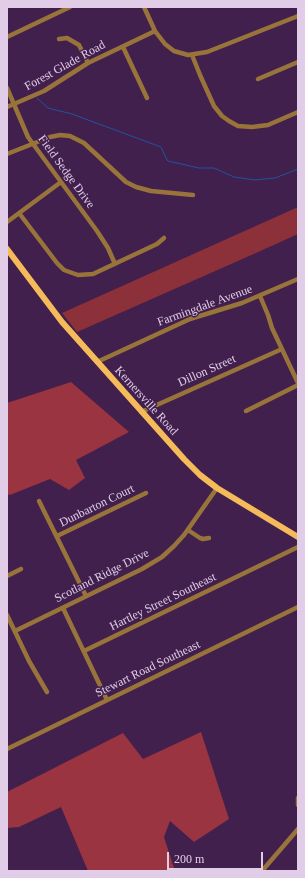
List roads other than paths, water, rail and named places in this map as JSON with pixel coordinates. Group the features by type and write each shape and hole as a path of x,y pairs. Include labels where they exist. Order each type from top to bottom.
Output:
{"main road":[{"name":"Kernersville Road","path":"7,249 62,322 141,412 200,475 217,488 298,537"}],"street":[{"path":"7,37 70,7"},
{"path":"144,7 155,31 165,44 174,51 192,55 207,52 298,16"},
{"name":"Forest Glade Road","path":"7,107 44,91 88,63 155,31"},
{"path":"59,39 67,38 79,45 88,63"},
{"path":"122,47 147,98"},
{"path":"192,55 214,106 222,116 238,126 252,127 268,125 298,112"},
{"path":"258,79 298,62"},
{"name":"Field Sedge Drive","path":"7,88 32,144 103,239 115,264"},
{"path":"7,154 55,136 70,136 84,143 126,182 136,188 151,191 193,194"},
{"path":"7,222 61,182"},
{"path":"19,213 56,263 69,272 78,275 88,275 115,264 157,244 164,238"},
{"name":"Farmingdale Avenue","path":"97,362 190,319 242,303 298,279"},
{"path":"246,411 298,384 272,328 260,296"},
{"name":"Dillon Street","path":"141,412 282,349"},
{"name":"Scotland Ridge Drive","path":"15,631 156,561 174,546 188,530 217,488"},
{"name":"Dunbarton Court","path":"57,536 146,493"},
{"path":"39,501 86,596"},
{"path":"188,530 200,538 209,538"},
{"name":"Hartley Street Southeast","path":"84,651 298,547"},
{"path":"7,576 21,569"},
{"name":"Stewart Road Southeast","path":"7,749 298,607"},
{"path":"63,608 107,700"},
{"path":"7,615 47,692"},
{"path":"298,798 298,805"},
{"path":"262,871 298,829"}],"waterway":[{"path":"37,98 48,108 72,114 161,147 168,161 199,168 214,168 234,177 255,180 275,178 298,169"}]}
